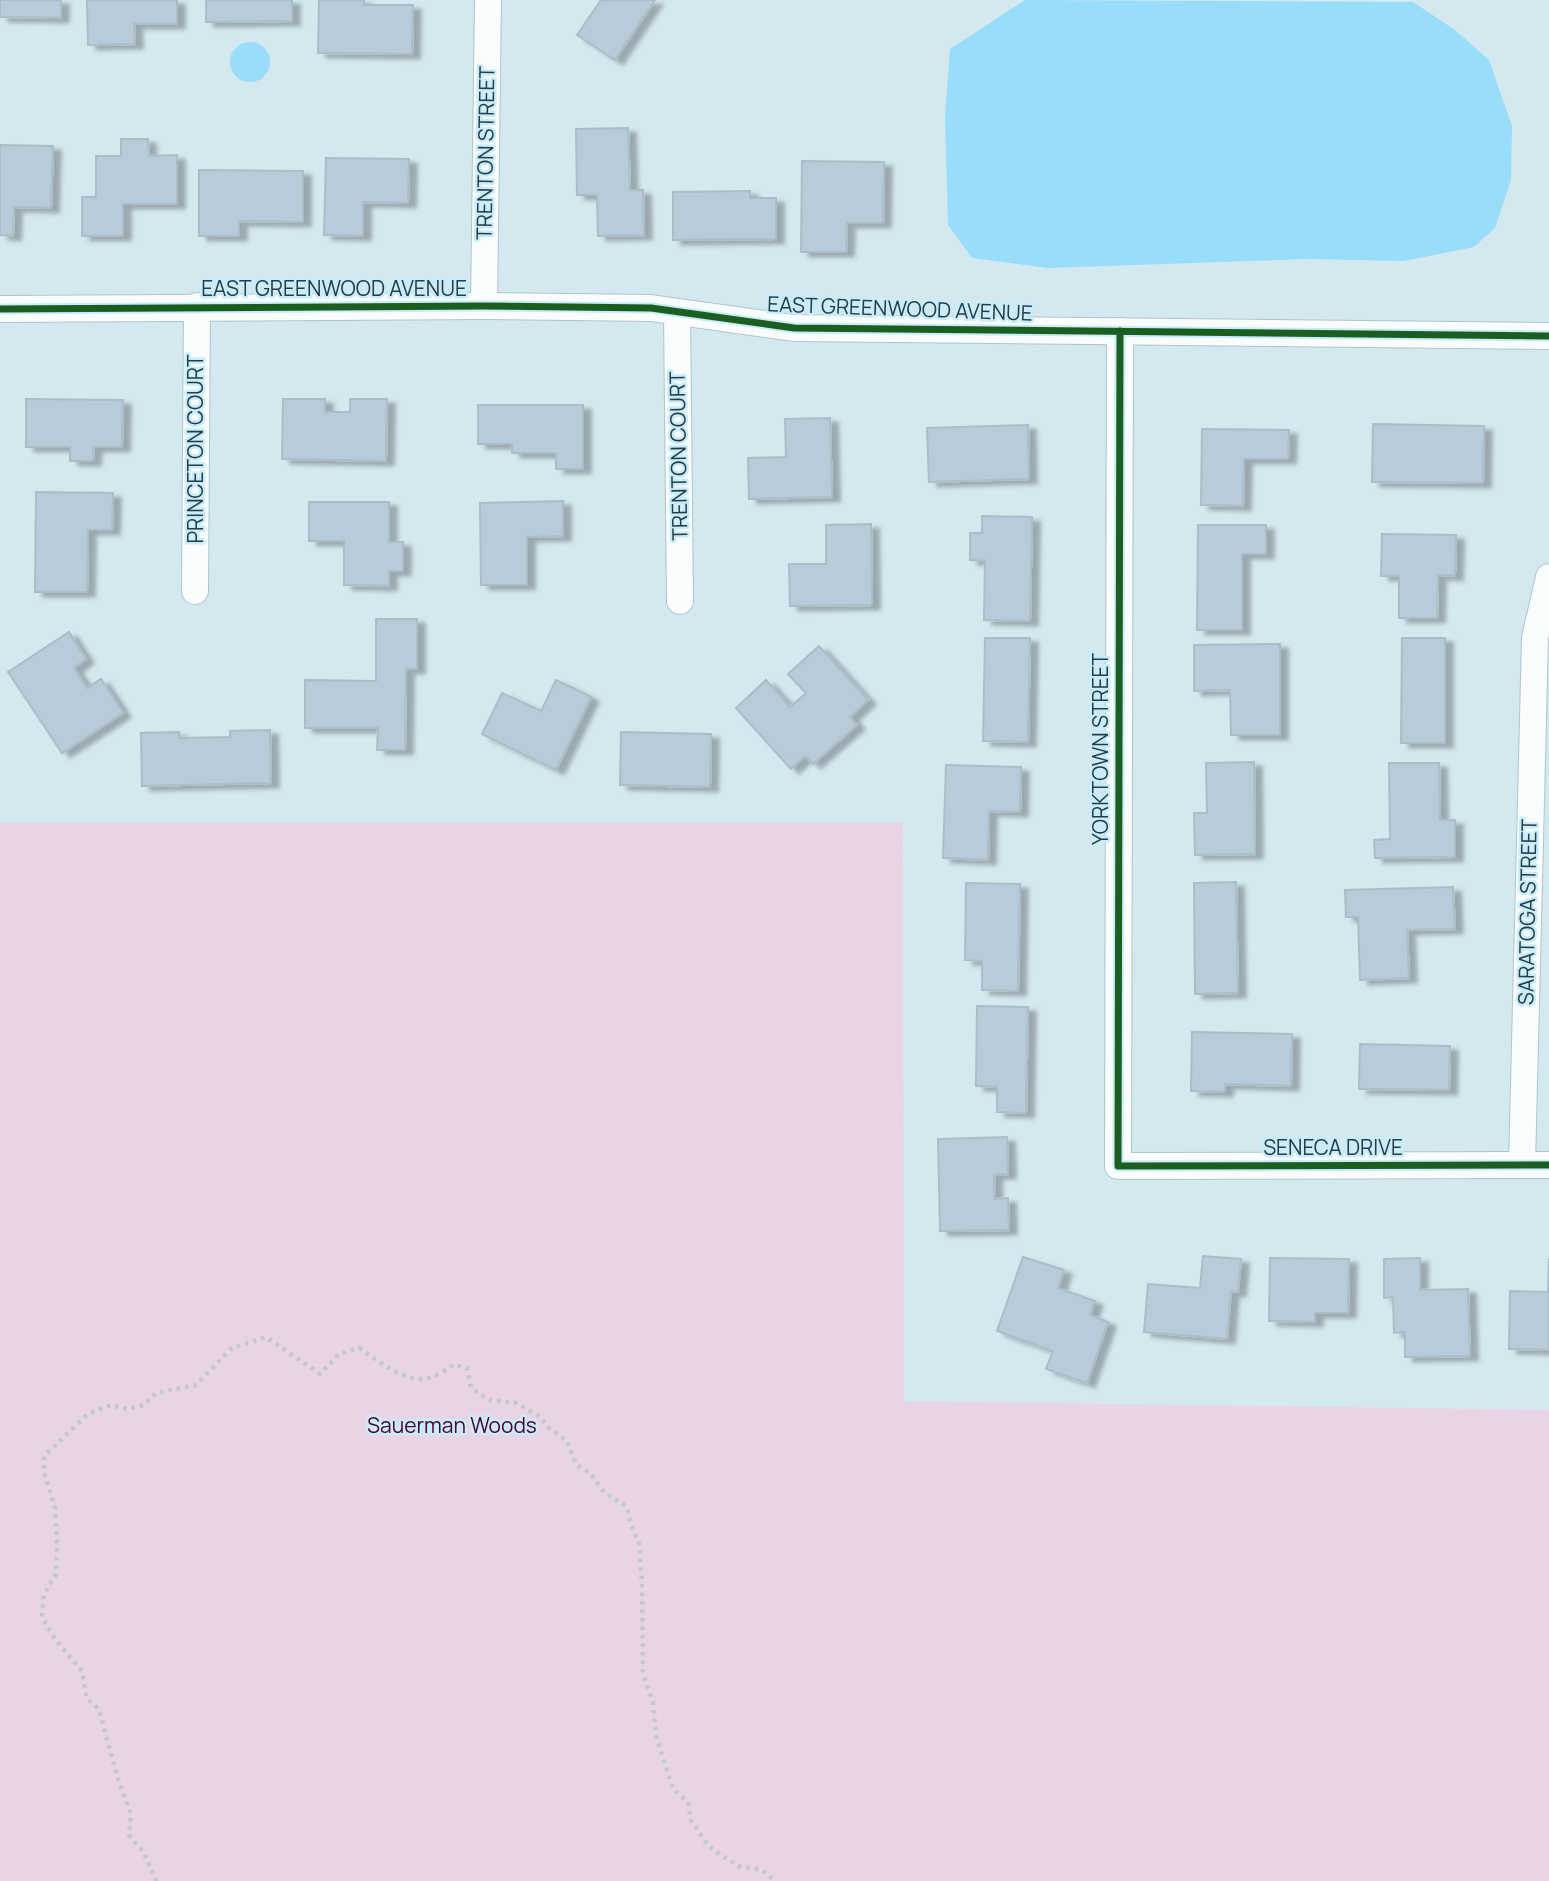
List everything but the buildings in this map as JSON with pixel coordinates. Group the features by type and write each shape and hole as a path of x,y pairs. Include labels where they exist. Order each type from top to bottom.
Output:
{"street":[{"name":"TRENTON STREET","path":"484,306 488,0"},
{"name":"EAST GREENWOOD AVENUE","path":"0,309 197,306 651,308 794,328 1549,336"},
{"name":"PRINCETON COURT","path":"195,591 197,306"},
{"name":"TRENTON COURT","path":"677,312 680,601"},
{"name":"YORKTOWN STREET","path":"1118,1166 1120,331"},
{"name":"SARATOGA STREET","path":"1522,1165 1535,638 1549,577"},
{"name":"SENECA DRIVE","path":"1118,1166 1549,1165"}],"path":[{"path":"155,1881 144,1853 129,1835 131,1814 117,1776 99,1709 88,1699 82,1671 55,1639 43,1617 44,1594 56,1574 57,1545 55,1508 44,1473 44,1456 88,1414 111,1405 127,1409 144,1405 156,1393 196,1385 232,1348 266,1337 320,1374 339,1354 359,1348 397,1373 424,1379 437,1375 454,1364 467,1368 471,1388 489,1400 516,1403 539,1416 550,1429 567,1441 576,1464 591,1474 604,1492 627,1507 639,1544 643,1673 653,1703 656,1736 673,1789 688,1802 691,1820 709,1847 738,1866 762,1870 775,1881"}],"green space":[{"name":"Sauerman Woods","path":"0,823 903,823 904,1401 1549,1410 1549,1881 0,1881"}],"water":[{"path":"1025,0 1413,2 1455,30 1489,60 1512,126 1511,180 1495,228 1474,247 1404,261 1307,259 1048,268 972,258 948,225 945,116 950,49"},
{"path":"250,42 258,43 264,48 269,54 269,70 264,76 258,81 250,82 242,81 236,76 231,70 230,62 231,54 236,48 242,43"}],"cycle path":[{"path":"0,309 484,306 651,308 794,328 1549,336"},
{"path":"1120,331 1118,1166 1549,1165"}]}
